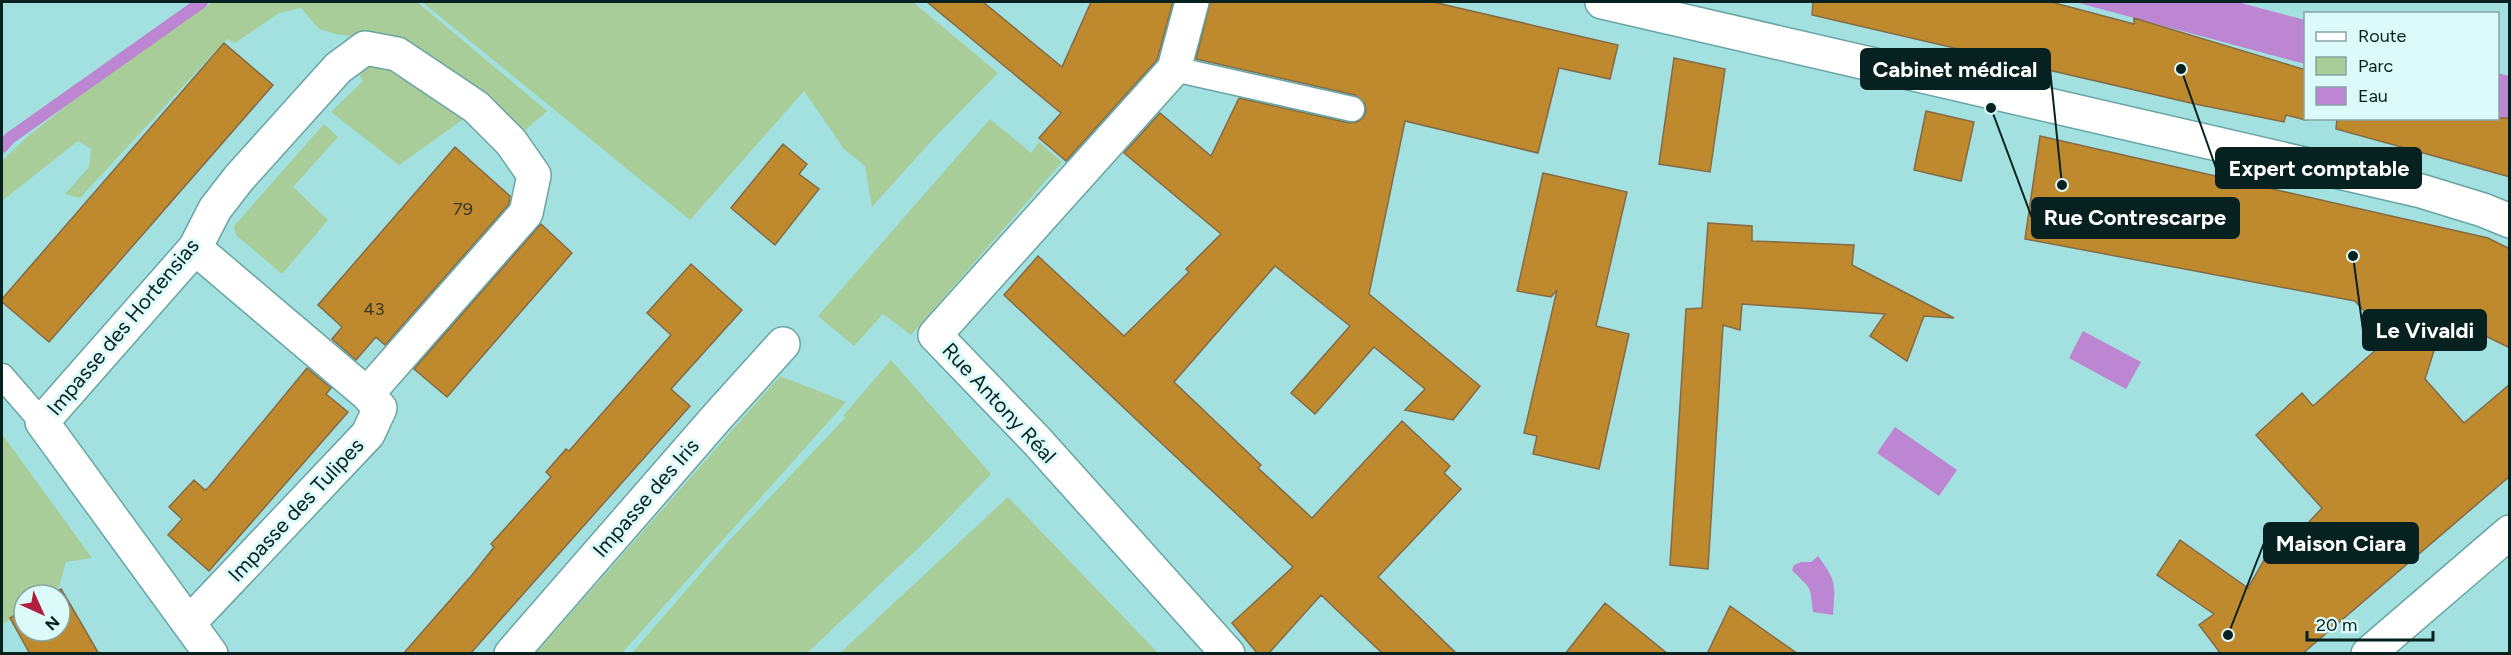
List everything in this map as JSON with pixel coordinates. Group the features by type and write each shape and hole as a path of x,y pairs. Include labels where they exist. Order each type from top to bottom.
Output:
{"street":[{"name":"Rue Antony Réal","path":"1192,2 1174,69 935,335 1037,441 1228,654"},
{"path":"1602,2 2421,191 2510,221"},
{"name":"Impasse des Hortensias","path":"209,653 190,622 42,422 195,248 215,209 239,178 338,68 365,48 397,54 476,107 511,142 534,176 526,213 367,393"},
{"path":"195,248 367,393"},
{"name":"Impasse des Iris","path":"511,654 783,344"},
{"name":"Impasse des Tulipes","path":"190,622 368,434 380,408 367,393"},
{"path":"2368,654 2509,532"}],"lane":[{"path":"1174,69 1352,109"},
{"path":"2,376 42,422"}],"green space":[{"path":"213,2 417,2 547,111 523,132 388,40 335,34 319,29 301,8 279,13 235,43 227,39 80,198 65,194 89,167 91,149 78,141 3,200 2,206 2,161 27,137 154,37"},
{"path":"422,2 913,2 998,73 934,138 872,207 865,166 844,149 804,91 690,220"},
{"path":"390,63 465,118 399,165 331,112 363,81 355,67"},
{"path":"990,119 1031,153 1039,142 1062,162 911,335 883,314 854,346 818,316"},
{"path":"324,124 338,137 293,187 328,220 282,274 236,235 234,226"},
{"path":"891,360 991,474 928,539 807,653 632,653 725,545 846,417 843,416"},
{"path":"780,376 846,402 622,653 536,653"},
{"path":"2,434 92,558 66,562 60,583 12,583 12,618 2,625"},
{"path":"1008,497 1158,653 840,653"}],"water":[{"path":"2075,2 2237,2 2304,20 2304,64"},
{"path":"2499,73 2509,76 2509,124 2499,119"},
{"path":"2083,331 2141,362 2126,389 2069,358"},
{"path":"1895,427 1957,470 1939,496 1877,453"},
{"path":"1818,556 1832,578 1833,615 1813,612 1811,596 1806,584 1792,570 1794,565 1811,562"}],"building":[{"path":"927,2 983,2 1062,67 1091,2 1173,2 1157,60 1066,161 1039,138 1061,113"},
{"path":"1210,2 1433,2 1618,45 1610,79 1559,68 1538,153 1405,121 1369,294 1480,386 1453,420 1405,410 1425,389 1374,347 1315,414 1291,393 1350,326 1275,266 1174,382 1261,465 1258,468 1312,518 1402,421 1450,466 1444,473 1461,489 1378,577 1457,654 1383,654 1321,595 1268,654 1258,654 1232,623 1293,567 1004,295 1038,256 1124,336 1189,272 1186,269 1221,234 1124,153 1160,113 1211,156 1239,98 1349,123 1363,118 1366,112 1365,104 1355,95 1196,59"},
{"path":"1813,2 2051,2 2134,24 2134,18 2304,69 2304,120 2286,115 2284,122 2195,104 1812,15"},
{"path":"224,43 273,85 49,342 2,302 2,299"},
{"path":"1674,58 1725,69 1710,172 1659,164"},
{"path":"1926,111 1974,122 1961,181 1914,170"},
{"path":"2499,118 2510,118 2510,177 2336,129 2337,120 2499,120"},
{"path":"2040,136 2488,238 2510,249 2510,348 2445,316 2425,379 2464,423 2510,384 2510,476 2302,654 2221,654 2199,625 2214,614 2157,575 2180,540 2248,588 2264,560 2281,552 2322,508 2256,435 2302,393 2313,406 2389,338 2355,301 2025,239"},
{"path":"783,144 807,164 799,174 819,189 775,245 731,208"},
{"path":"455,147 510,196 509,204 385,345 376,337 356,360 332,339 342,327 318,305"},
{"path":"1543,173 1627,192 1596,326 1629,334 1599,469 1533,454 1537,436 1524,433 1557,290 1551,297 1517,291"},
{"path":"1708,223 1752,226 1752,241 1854,245 1852,265 1954,318 1924,316 1907,361 1870,336 1885,314 1742,304 1740,330 1723,325 1708,569 1670,565 1686,309 1702,308"},
{"path":"541,224 572,253 447,397 414,369"},
{"path":"691,264 742,310 671,389 690,406 470,654 403,654 472,575 494,547 491,544 551,477 546,472 566,449 569,451 671,335 647,313"},
{"path":"307,368 331,388 326,394 348,412 209,571 168,535 182,519 169,507 194,480 205,490 209,487"},
{"path":"1605,603 1668,654 1565,654"},
{"path":"1730,606 1798,654 1707,654"},
{"path":"72,608 99,654 30,654 24,643 72,643"}],"waterway":[{"path":"2,147 10,138 202,2"}],"place":[{"name":"Expert comptable","path":"2181,69"},
{"name":"Rue Contrescarpe","path":"1991,108"},
{"name":"Cabinet médical","path":"2062,185"},
{"name":"Le Vivaldi","path":"2353,256"},
{"name":"Maison Ciara","path":"2228,635"}]}
